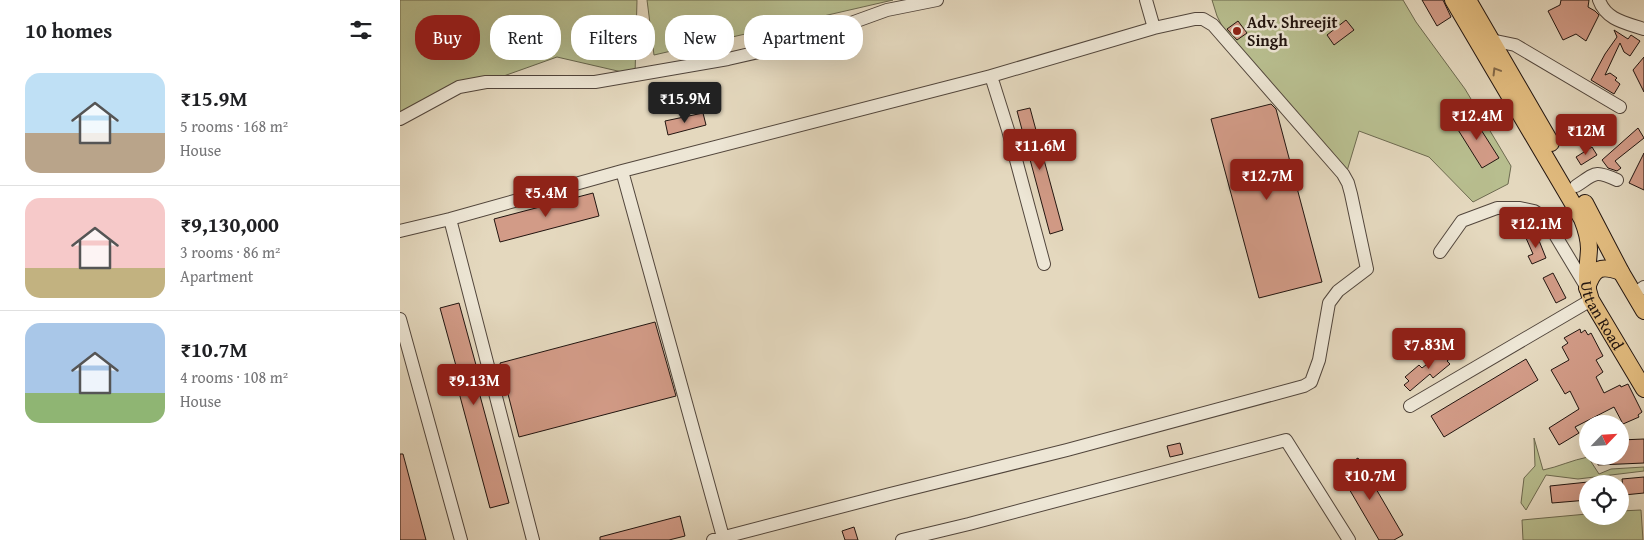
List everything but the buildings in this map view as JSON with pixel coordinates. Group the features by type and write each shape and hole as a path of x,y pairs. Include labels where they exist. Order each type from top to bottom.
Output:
{"main road":[{"name":"Uttan Road","path":"1453,0 1582,219 1588,235 1589,250 1586,272 1589,294 1644,389"},
{"name":"Uttan Road","path":"1468,0 1576,186 1621,272 1639,291 1644,311"},
{"path":"1589,294 1594,272 1601,268 1610,268 1621,272"}],"street":[{"path":"400,120 459,87 486,82 595,82 728,59 793,44 887,10 937,0"},
{"path":"1146,0 1154,28"},
{"path":"1599,0 1610,17 1644,29"},
{"path":"400,231 622,171 991,76 1154,28 1203,19 1213,25 1343,174 1348,183 1366,269 1338,292 1329,303 1319,360 1311,382 1304,386 1067,450 718,539 622,171"},
{"path":"1491,40 1515,45 1620,107"},
{"path":"991,76 1008,130 1044,264"},
{"path":"1576,186 1595,173 1600,172 1617,180"},
{"path":"1410,406 1589,294 1545,218 1534,211 1520,208 1497,208 1462,221 1440,252"},
{"path":"450,219 533,540"},
{"path":"400,319 461,540"},
{"path":"902,540 978,522 1286,440 1349,540"}],"green space":[{"path":"400,0 637,0 637,15 571,15 571,60 635,60 635,75 561,58 561,15 490,15 490,60 549,60 400,113"},
{"path":"647,0 893,0 828,15 744,15 744,34 734,37 734,15 665,15 665,52 655,55 655,15 649,15"},
{"path":"1212,0 1403,0 1416,22 1465,89 1511,166 1508,184 1473,202 1429,157 1359,131 1347,171 1226,34"},
{"path":"1534,438 1543,470 1579,459 1579,465 1593,465 1599,474 1611,469 1644,467 1644,471 1611,475 1579,475 1578,479 1546,475 1526,510 1521,503 1524,478 1535,466"},
{"path":"1641,510 1643,540 1523,540 1522,520 1579,515 1579,525 1629,525 1629,511"}],"place":[{"name":"Adv. Shreejit Singh","path":"1237,31"}]}
